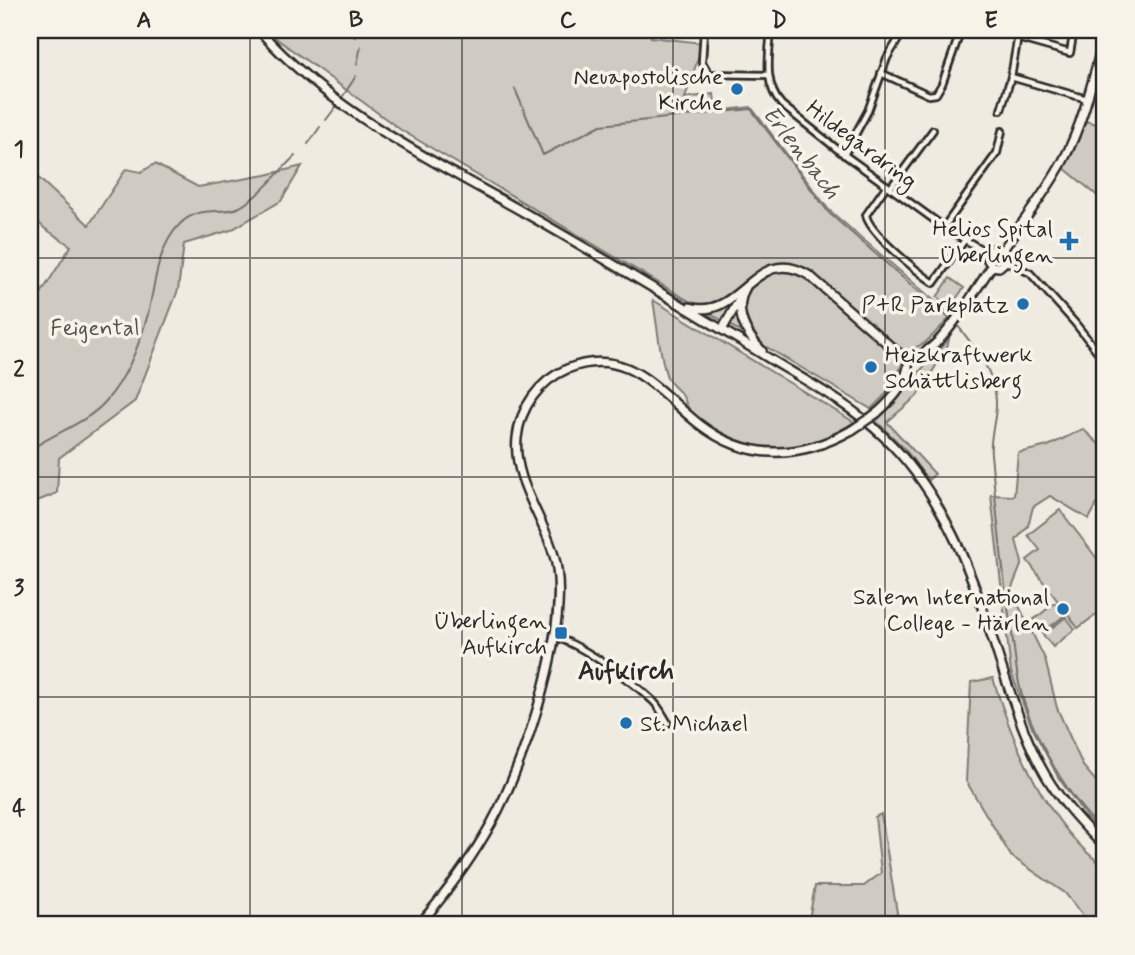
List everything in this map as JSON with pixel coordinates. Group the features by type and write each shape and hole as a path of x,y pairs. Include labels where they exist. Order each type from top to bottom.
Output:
{"main road":[{"path":"259,30 284,56 343,105 454,176 522,211 844,405 871,425 895,448 927,488 964,555 1018,717 1038,760 1058,795 1105,846"},
{"path":"1002,250 1043,196 1064,161 1087,99 1105,33"},
{"path":"993,249 1002,250 1006,261 999,267 992,266 988,260 989,254 993,249"},
{"path":"720,329 750,282 765,271 789,267 805,273 897,352 909,359 923,355 941,338 992,266"},
{"path":"673,300 692,308 706,310 719,307 742,291"},
{"path":"742,291 741,312 744,327 751,340 769,359"},
{"path":"419,925 456,880 485,835 499,807 525,745 540,698 554,637 558,606 556,568 545,528 519,464 516,443 524,411 537,390 551,378 584,364 621,365 656,384 700,424 720,437 751,450 772,452 805,449 852,430 896,396 904,383 909,359"}],"street":[{"path":"704,30 702,62 709,74 769,75"},
{"name":"Hildegardring","path":"771,30 771,90 782,105 844,155 944,227 989,254"},
{"path":"844,155 868,111 891,50 904,30"},
{"path":"881,73 929,95 936,94 961,30"},
{"path":"1001,110 1011,77 1019,30"},
{"path":"1017,38 1070,53 1074,30"},
{"path":"1011,77 1087,99"},
{"path":"933,130 866,215 867,223 888,242 892,250 909,262 912,269 934,284 964,241"},
{"path":"944,227 996,153 1002,131"},
{"path":"1006,261 1030,273 1105,361"},
{"path":"554,637 624,679 654,701 667,723"}],"green space":[{"path":"269,30 652,30 651,37 703,43 685,98 714,94 716,111 751,107 829,210 952,316 925,343 906,352 894,386 871,409 401,130 277,39"},
{"path":"1085,121 1105,126 1105,202 1064,168"},
{"name":"Feigental","path":"155,164 198,187 302,166 281,201 231,230 184,244 178,290 135,401 59,458 57,493 30,504 30,311 71,246 44,228 30,214 30,170 89,225 126,169 141,172"},
{"path":"950,278 964,288 949,308 937,297"},
{"path":"653,300 854,422 822,439 790,448 742,442 714,429 689,409 665,373"},
{"path":"949,339 947,348 917,396 887,422 935,474 928,480 904,448 876,421"},
{"path":"1083,429 1105,450 1104,479 1099,500 1089,519 1050,496 1033,507 1028,526 1016,540 1022,563 1011,590 1045,659 1057,708 1083,766 1105,792 1105,836 1087,818 1058,777 1031,725 1011,672 991,495 1014,496 1018,453 1048,446"},
{"path":"1060,510 1105,569 1105,608 1078,628 1027,560 1040,550 1028,535"},
{"path":"1055,603 1065,615 1042,633 1032,621"},
{"path":"1066,617 1075,629 1053,647 1043,635"},
{"path":"993,678 1011,729 1035,782 1067,830 1105,867 1105,925 1090,925 1065,893 1011,856 966,781 971,682"},
{"path":"881,814 899,925 808,925 815,886 864,886 881,873 875,817"}],"waterway":[{"path":"351,30 355,37"},
{"path":"357,64 361,46"},
{"path":"341,99 356,76"},
{"name":"Erlenbach","path":"515,89 543,155 601,125 751,109 829,213 950,319"},
{"path":"326,120 338,104"},
{"path":"308,144 320,127"},
{"path":"30,450 89,416 113,392 132,360 148,314 162,255 172,233 180,224 195,214 240,207 262,190 295,156"},
{"name":"Erlenbach","path":"958,326 983,361 995,390 996,408 991,454 1005,589 1021,692 1044,749 1066,787 1105,833"}],"place":[{"name":"Neuapostolische Kirche","path":"737,89"},
{"name":"Helios Spital Überlingen","path":"1069,241"},
{"name":"P+R Parkplatz","path":"1023,304"},
{"name":"Heizkraftwerk Schättlisberg","path":"871,367"},
{"name":"Salem International College - Härlen","path":"1063,609"},
{"name":"Überlingen Aufkirch","path":"561,633"},
{"name":"St. Michael","path":"626,723"}],"district":[{"name":"Aufkirch","path":"626,670"}]}
